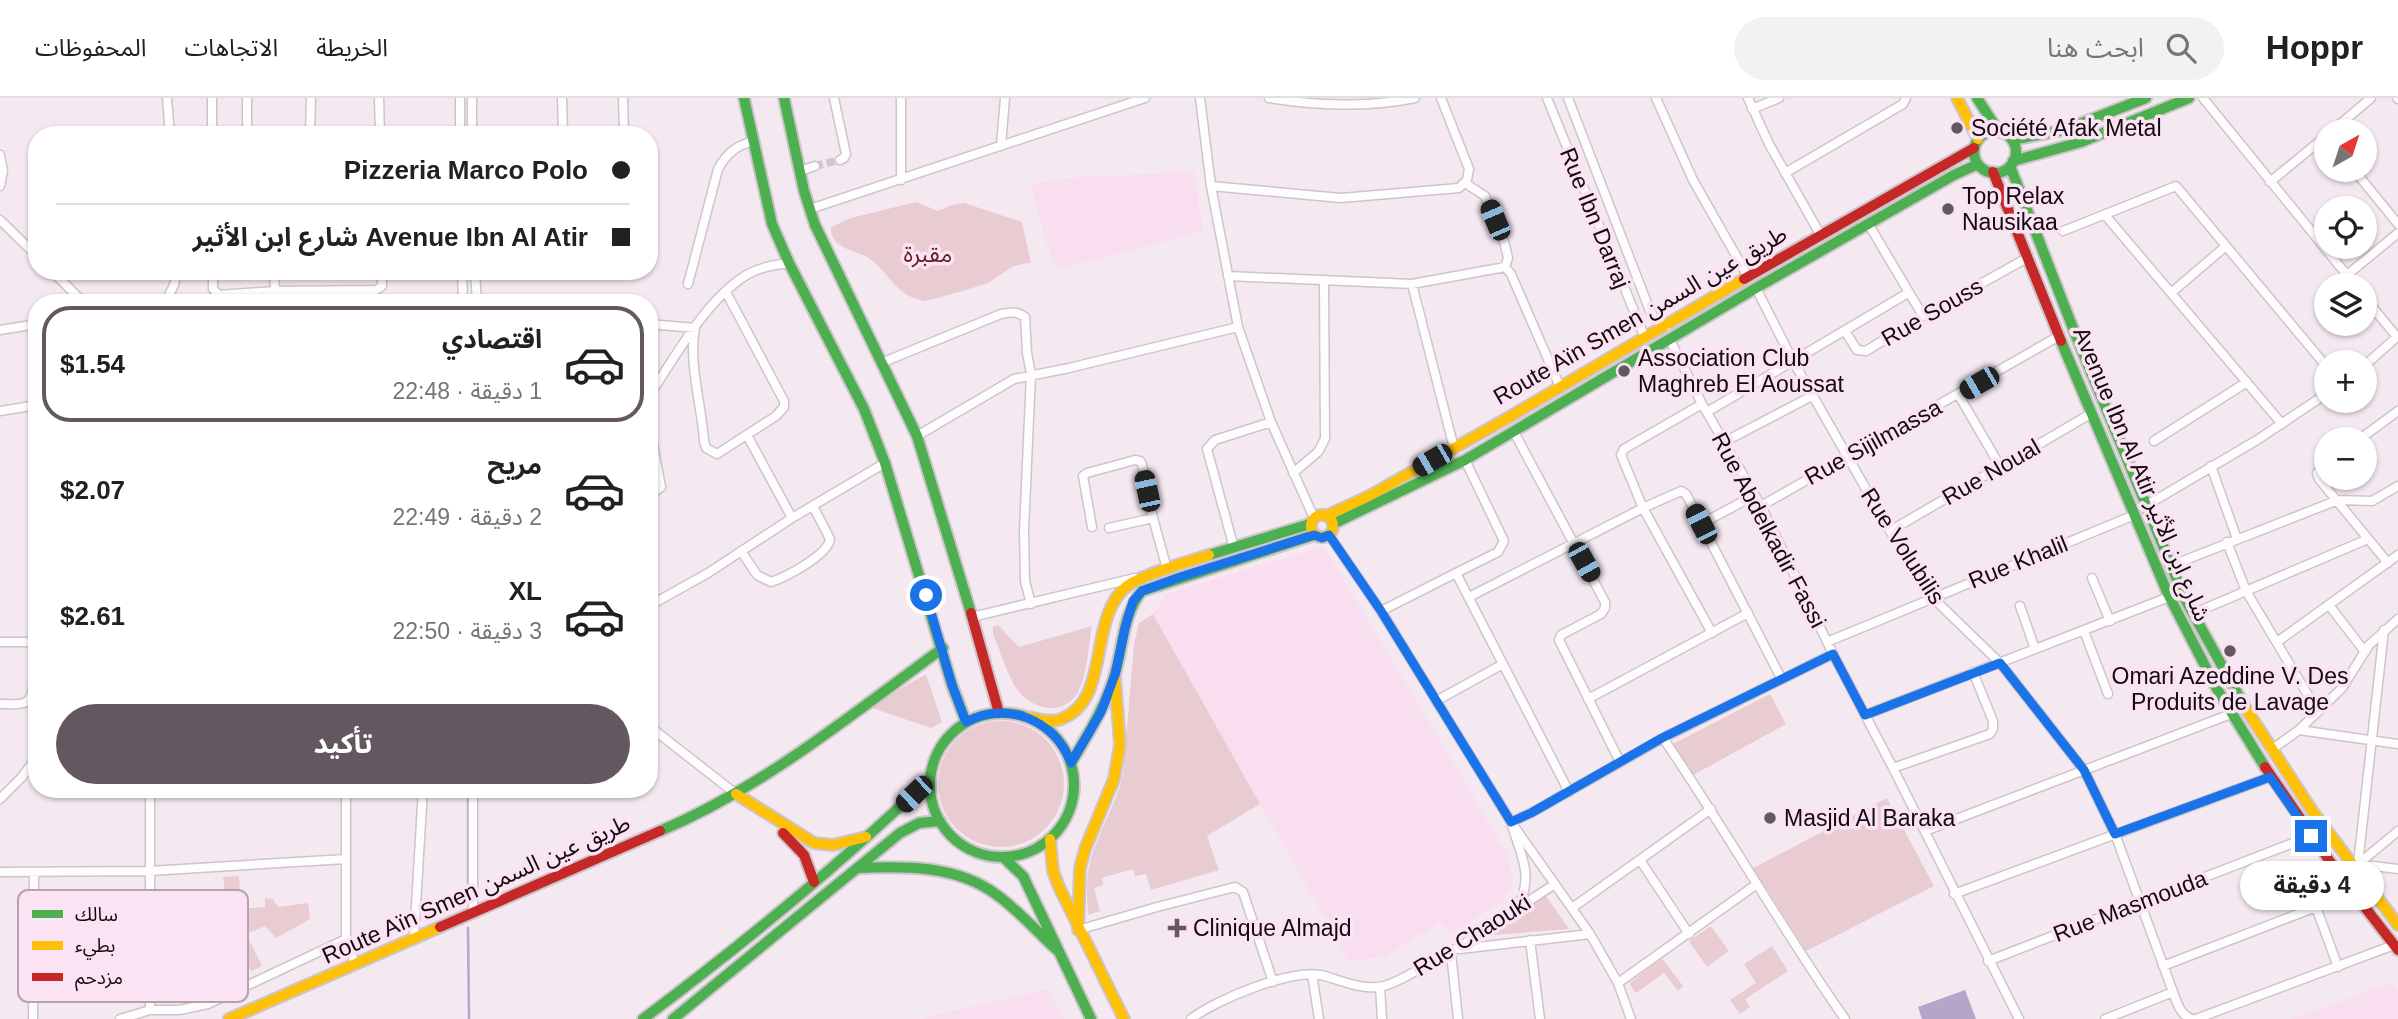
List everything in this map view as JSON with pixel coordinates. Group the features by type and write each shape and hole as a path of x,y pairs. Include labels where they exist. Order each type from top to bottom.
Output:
{"main road":[{"path":"744,98 772,224 789,263 864,409 886,463 952,685 966,722"},
{"path":"784,98 815,225 917,436 999,713"},
{"path":"1957,98 1976,144 1978,164 1993,172 2003,171 2011,163 2081,142 2189,98"},
{"path":"1977,98 1999,132 2012,140 2015,149 2011,163"},
{"path":"2012,140 2075,127 2146,98"},
{"path":"1976,144 1987,132 1999,132"},
{"name":"Route Aïn Smen طريق عين السمن","path":"1321,525 1976,144"},
{"name":"Avenue Ibn Al Atir شارع ابن الأثير","path":"2011,163 2067,314 2192,614 2271,750 2398,925"},
{"name":"Route Aïn Smen طريق عين السمن","path":"1321,525 1378,503 1439,470 1465,460 1756,288 1954,175 1978,164"},
{"name":"Avenue Ibn Al Atir شارع ابن الأثير","path":"1993,172 2132,516 2169,597 2231,715 2270,777 2396,948"},
{"path":"1026,717 1040,723 1055,736 1071,763 1074,782 1072,802 1063,825 1050,839 1027,853 1003,857 967,848 950,835 940,821 931,799 930,778 933,762 952,732 982,715 999,713 1056,721 1067,717 1089,696 1104,627 1117,598 1128,585 1155,573 1234,548 1321,525"},
{"path":"1071,763 1101,712 1115,675 1133,601 1142,591 1321,525"},
{"name":"Route Aïn Smen طريق عين السمن","path":"229,1019 666,829 736,794 943,648"},
{"path":"1079,930 1080,868 1085,849 1114,779 1120,745 1115,675"},
{"path":"643,1019 870,836 930,778"},
{"path":"736,794 814,844 833,845 870,836"},
{"path":"736,794 799,847 811,865 814,882"},
{"path":"673,1019 909,828 924,822 940,821"},
{"path":"1050,839 1054,877 1124,1019"},
{"path":"1003,857 1023,876 1091,1019"},
{"path":"857,868 932,868 967,878 995,893 1057,950"}],"street":[{"path":"167,98 169,126"},
{"path":"212,98 212,126"},
{"path":"247,98 248,126"},
{"path":"310,126 311,98"},
{"path":"379,98 380,126"},
{"path":"460,98 460,126"},
{"path":"472,98 472,126"},
{"path":"562,98 563,126"},
{"path":"623,98 624,126"},
{"path":"835,98 846,153 840,160"},
{"path":"901,98 901,180"},
{"path":"1000,146 1004,98"},
{"path":"810,209 1145,98"},
{"path":"1200,98 1211,186 1238,327 1270,422 1293,473 1321,525 1381,611 1511,822 1590,934 1618,984 1631,1019"},
{"path":"1269,98 1331,106 1367,105 1415,98"},
{"path":"1211,186 1341,198 1457,188 1465,183 1469,169 1441,98"},
{"name":"Rue Ibn Darraj","path":"1547,98 1645,338"},
{"path":"1656,98 1693,180 1747,275"},
{"path":"1748,98 1785,173 1820,234"},
{"path":"1752,108 1779,98"},
{"path":"1785,173 1903,104 1906,98"},
{"path":"2203,98 2345,273"},
{"path":"2346,119 2371,98"},
{"path":"1552,109 1568,100"},
{"name":"Rue Ibn Darraj","path":"1568,100 1650,311 1656,320 1667,326"},
{"path":"688,284 718,169 731,151 753,141"},
{"path":"2270,182 2314,146"},
{"path":"0,155 3,171 0,186"},
{"path":"800,171 815,166"},
{"path":"2364,182 2398,224"},
{"path":"1465,183 1485,197 1505,245 1508,258 1503,267"},
{"path":"2063,231 2176,186 2314,352"},
{"path":"2105,215 2282,424"},
{"path":"0,220 28,247"},
{"path":"1869,225 1923,316"},
{"path":"2349,273 2398,233"},
{"path":"2171,293 2226,246"},
{"path":"1613,263 1629,257"},
{"name":"Rue Souss","path":"1845,331 1857,350 1863,352 2027,258"},
{"path":"658,383 702,317 740,279 760,268 789,263"},
{"path":"1228,276 1412,284 1503,267"},
{"path":"1503,267 1511,274 1560,387"},
{"path":"61,280 75,294"},
{"path":"274,280 275,292"},
{"path":"216,294 376,290 382,286 382,280"},
{"path":"1293,473 1318,452 1325,439 1324,282"},
{"path":"1412,284 1454,448"},
{"name":"Rue Volubilis","path":"1756,288 1812,396 1890,531 1933,598 2000,663 2084,770 2115,834 2181,1011 2194,1019"},
{"path":"695,328 694,357 706,448 717,454 776,416 784,407 784,401 726,292"},
{"name":"Rue Souss","path":"1643,508 1621,461 1624,449 1793,361 1908,293"},
{"path":"881,363 1011,312 1019,313 1026,322 1031,374 1024,530 1025,582 1031,604"},
{"path":"2377,312 2398,337 2377,355"},
{"path":"0,330 28,325"},
{"path":"658,325 695,328"},
{"path":"917,436 1014,379 1238,327"},
{"name":"Rue Sijilmassa","path":"1761,506 2059,337"},
{"name":"Rue Abdelkadir Fassi","path":"1670,340 1761,506 1833,654 2019,1019"},
{"path":"2154,441 2246,382"},
{"path":"1958,394 2000,466"},
{"path":"1724,442 1812,396"},
{"path":"2147,505 2314,402"},
{"path":"0,411 28,406"},
{"path":"2376,427 2398,411"},
{"name":"Rue Noual","path":"1890,531 2092,413"},
{"path":"1234,548 1207,449 1215,440 1270,422"},
{"path":"1514,432 1606,605 1601,614 1563,634 1559,640 1620,762"},
{"path":"747,435 792,518"},
{"path":"1092,527 1083,476 1135,460 1140,461 1167,569"},
{"path":"1381,611 1498,552 1504,541 1465,460"},
{"path":"658,601 886,463"},
{"path":"2210,466 2237,538"},
{"path":"658,471 661,487 658,489"},
{"path":"2170,566 2338,500 2372,501 2398,486"},
{"path":"2330,490 2388,563"},
{"path":"1469,597 1678,491 1686,494 1781,678"},
{"path":"1701,524 1755,495"},
{"path":"741,551 757,575 771,582 803,565 826,550 829,544 828,532 813,506"},
{"path":"1643,508 1712,633"},
{"name":"Rue Khalil","path":"1827,642 2132,516"},
{"path":"1109,528 1153,518"},
{"path":"2192,614 2368,539"},
{"path":"2227,542 2246,591 2318,712"},
{"path":"2277,642 2398,555"},
{"path":"972,617 1155,573"},
{"path":"1456,573 1569,792"},
{"path":"2092,578 2109,621"},
{"path":"1865,715 2169,597"},
{"path":"2329,605 2365,652"},
{"path":"2020,606 2035,649"},
{"path":"1588,699 1748,613"},
{"path":"2271,750 2299,730 2342,688 2365,652 2391,625"},
{"path":"2391,625 2398,633"},
{"path":"2356,866 2372,740 2391,625"},
{"path":"2084,631 2108,694"},
{"path":"0,642 28,642"},
{"path":"1511,822 1662,738 1833,654"},
{"path":"1436,701 1503,664"},
{"path":"1893,768 1990,734 1993,721 1973,672"},
{"path":"0,704 22,704 28,700"},
{"path":"1925,831 2231,715"},
{"path":"2299,730 2398,744"},
{"path":"658,733 736,794"},
{"path":"1662,738 1711,809 1845,1019"},
{"path":"0,799 28,769"},
{"path":"1954,894 2270,777"},
{"path":"149,890 150,798"},
{"path":"346,798 346,939 355,964"},
{"path":"414,938 422,798"},
{"path":"473,798 473,912"},
{"path":"1572,908 1711,809"},
{"path":"1511,822 1527,875 1518,908"},
{"path":"2356,866 2398,831"},
{"name":"Rue Masmouda","path":"1988,961 2311,836"},
{"path":"0,872 149,871 346,859"},
{"path":"1640,860 1689,934"},
{"path":"2356,866 2398,869"},
{"path":"34,872 34,890"},
{"name":"Rue Chaouki","path":"1380,987 1454,951 1555,884"},
{"path":"1618,984 1757,884"},
{"path":"1079,930 1169,903 1235,887 1243,892 1273,982"},
{"path":"2163,965 2316,907 2337,967"},
{"path":"1458,1019 1454,951 1590,934"},
{"path":"248,985 346,939"},
{"path":"1530,940 1540,1019"},
{"path":"2194,1019 2396,948"},
{"path":"1312,974 1319,1019"},
{"path":"1191,1019 1221,999 1273,982 1312,974 1347,984 1380,987 1382,1019"},
{"path":"2105,1019 2173,992"},
{"path":"150,1002 150,1010"},
{"path":"120,1019 150,1010 179,1010 212,1002"}],"shaded area":[{"path":"1194,172 1203,231 1057,270 1050,255 1030,184 1078,177"},
{"path":"1323,546 1507,853 1513,879 1511,890 1502,902 1450,934 1441,922 1384,957 1349,961 1153,614 1166,594"},
{"path":"2391,983 2398,990 2398,1019 2291,1019"},
{"path":"1047,989 1065,1019 919,1019"},
{"path":"1965,990 1976,1019 1922,1019 1918,1007"}],"green space":[{"name":"مقبرة","path":"916,202 938,211 964,203 1022,222 1031,263 1013,267 988,283 924,301 907,295 872,260 833,239 831,227 851,218"},
{"path":"1153,614 1260,804 1207,836 1219,870 1151,890 1146,874 1135,876 1133,869 1102,878 1103,885 1094,888 1100,911 1088,915 1089,866 1123,774 1134,644 1139,623"},
{"path":"998,625 1019,647 1092,626 1084,675 1074,698 1067,704 1051,708 1035,704 1020,693 1008,673 993,634 993,627"},
{"path":"926,674 942,722 931,728 869,707"},
{"path":"1770,694 1786,724 1688,778 1672,748 1673,744"},
{"path":"1001,721 1025,726 1045,740 1059,760 1064,784 1059,808 1045,828 1025,842 1001,847 977,842 957,828 943,808 938,784 943,760 957,740 977,726"},
{"path":"1887,798 1934,886 1806,951 1753,868"},
{"path":"239,876 240,890 225,890 223,877"},
{"path":"1546,896 1569,929 1482,936"},
{"path":"265,898 273,899 278,907 308,903 310,919 276,938 265,926 248,933 248,908 265,907"},
{"path":"1711,926 1729,951 1707,967 1689,941"},
{"path":"248,938 262,966 251,971 248,966"},
{"path":"1772,946 1788,971 1745,999 1750,1007 1740,1014 1730,1000 1756,983 1744,964"},
{"path":"1662,958 1683,986 1678,991 1664,973 1636,993 1629,983"}],"waterway":[{"path":"468,798 468,895"},
{"path":"468,928 469,1019"}],"tunnel":[{"path":"815,166 840,160"}],"traffic: fast":[{"path":"744,98 772,224 789,263 864,409 885,463 952,685 966,722"},
{"path":"784,98 804,191 815,225 917,436 971,613"},
{"path":"1977,98 1999,132"},
{"path":"2012,140 2064,130 2146,98"},
{"path":"2013,161 2081,142 2189,98"},
{"path":"1995,131 2010,137 2016,152 2010,167 1995,173 1980,167 1974,152 1980,137 1995,131"},
{"path":"1333,524 1465,460 1756,288 1954,175 1978,164"},
{"path":"2010,166 2076,336 2185,599 2246,709"},
{"path":"2061,341 2168,594 2217,689 2265,767"},
{"path":"1209,555 1310,524"},
{"path":"1071,763 1107,697 1127,620 1142,591 1314,535"},
{"path":"660,831 698,813 771,771 943,648"},
{"path":"1002,713 1030,718 1053,734 1069,757 1074,785 1069,813 1053,836 1030,852 1002,857 974,852 951,836 935,813 930,785 935,757 951,734 974,718 1002,713"},
{"path":"643,1019 790,903 930,778"},
{"path":"673,1019 900,833 919,823 940,821"},
{"path":"1003,857 1023,876 1091,1019"},
{"path":"857,868 912,868 965,878 1005,901 1057,950"}],"traffic: slow":[{"path":"1957,98 1978,139"},
{"path":"1326,516 1369,496 1504,420 1744,279"},
{"path":"1318,515 1326,515 1333,522 1333,526 1333,530 1326,537 1318,537 1311,530 1311,522 1318,515"},
{"path":"1026,717 1046,721 1058,720 1075,711 1086,697 1093,679 1107,618 1115,601 1127,586 1154,573 1209,555"},
{"path":"1078,930 1080,868 1085,849 1114,779 1120,745 1115,678"},
{"path":"2246,709 2313,812 2398,925"},
{"path":"736,794 814,843 833,845 866,837"},
{"path":"1050,839 1053,871 1059,887 1124,1019"},
{"path":"229,1019 440,927"}],"traffic: jam":[{"path":"1744,279 1974,148"},
{"path":"1993,172 2061,341"},
{"path":"971,613 999,713"},
{"path":"2265,767 2333,866 2398,950"},
{"path":"440,927 660,831"},
{"path":"783,833 804,855 814,882"}],"place":[{"name":"Société Afak Metal","path":"1957,128"},
{"name":"Top Relax Nausikaa","path":"1948,209"},
{"name":"Association Club Maghreb El Aoussat","path":"1624,371"},
{"name":"Omari Azeddine V. Des Produits de Lavage","path":"2230,651"},
{"name":"Masjid Al Baraka","path":"1770,818"},
{"name":"Clinique Almajd","path":"1177,928"}],"route":[{"path":"926,595 952,685 966,722 985,714 1002,712 1032,719 1057,738 1071,763 1101,712 1115,675 1133,601 1142,591 1314,535 1322,538 1329,535 1381,611 1511,822 1662,738 1833,654 1865,715 2000,663 2024,690 2084,770 2115,834 2270,777 2311,836"}]}
